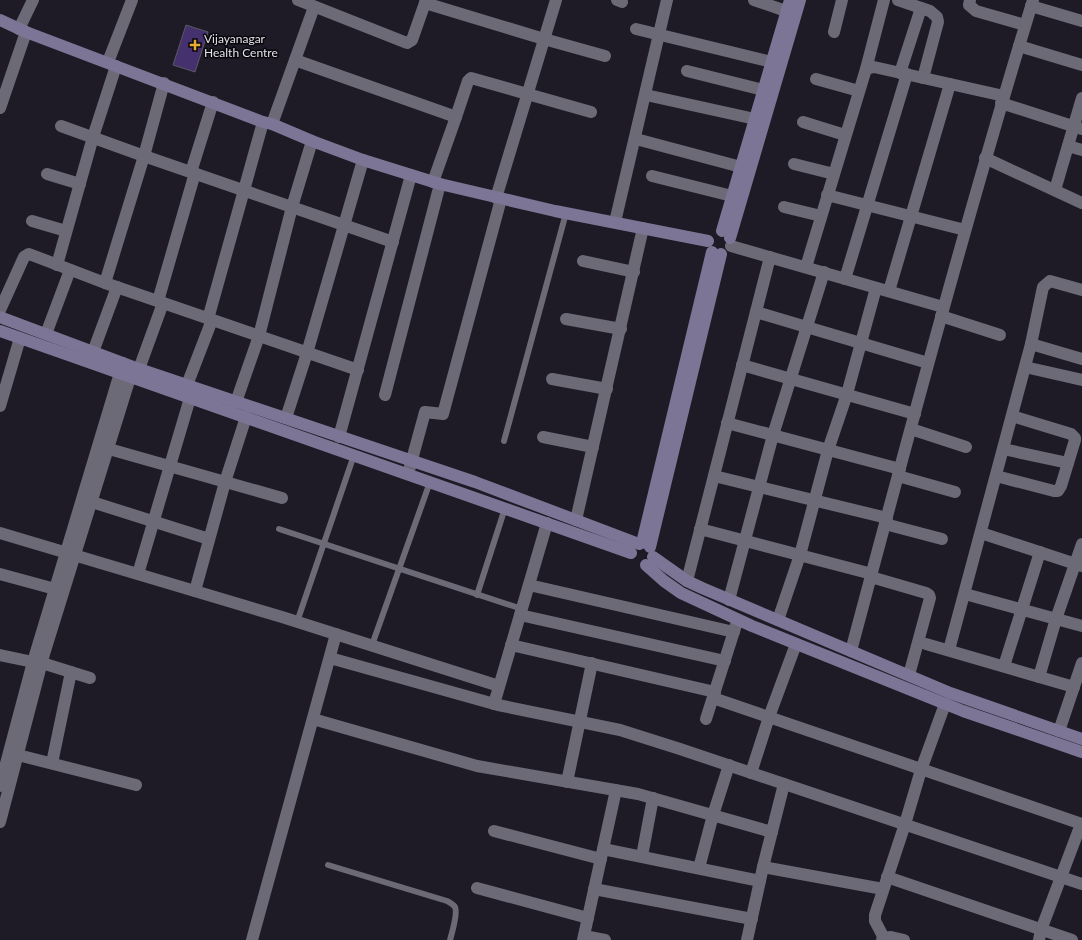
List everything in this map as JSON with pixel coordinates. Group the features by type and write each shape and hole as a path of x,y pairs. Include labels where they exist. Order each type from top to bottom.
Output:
{"street":[{"path":"0,108 33,0"},
{"path":"57,265 93,138 112,64 132,0"},
{"path":"298,0 407,43 412,40 426,1 544,39 605,56"},
{"path":"408,474 425,412 443,414 498,198 527,94 556,0"},
{"path":"615,222 636,139 667,0"},
{"path":"0,20 364,160 436,183 566,213 644,228 726,252 732,196 788,6 754,0"},
{"path":"728,238 800,0"},
{"path":"834,32 842,0"},
{"path":"806,267 866,69 884,0"},
{"path":"970,0 969,5 976,11 1025,25"},
{"path":"906,1 934,14 937,17 938,22 923,78"},
{"path":"851,651 910,429 985,158 1032,3 1082,20"},
{"path":"187,385 210,319 243,190 267,123 295,60 314,7"},
{"path":"845,279 867,205 921,8"},
{"path":"636,29 772,62"},
{"path":"1019,46 1082,65"},
{"path":"295,60 456,117"},
{"path":"866,69 874,66 950,84 1003,100 1078,128"},
{"path":"687,71 763,90"},
{"path":"385,395 436,183 468,81 471,78 591,112"},
{"path":"816,79 859,90"},
{"path":"105,283 144,156 164,83"},
{"path":"888,291 950,84"},
{"path":"646,95 755,120"},
{"path":"1054,190 1068,146 1078,128 1082,98"},
{"path":"0,786 129,370 160,302 213,102"},
{"path":"803,122 845,135"},
{"path":"61,126 393,242"},
{"path":"636,139 741,166"},
{"path":"236,402 259,336 292,207 312,141"},
{"path":"1068,146 1082,150"},
{"path":"985,158 1082,203"},
{"path":"286,418 307,353 364,160"},
{"path":"794,164 834,174"},
{"path":"47,174 80,184"},
{"path":"339,436 412,175"},
{"path":"652,176 732,196"},
{"path":"827,195 965,230"},
{"path":"784,207 821,216"},
{"path":"32,221 66,231"},
{"path":"576,520 644,228"},
{"path":"643,552 714,249 709,238 714,232 770,257 888,291 1000,335"},
{"path":"0,310 26,255 32,255 105,283 358,370"},
{"path":"687,580 770,257"},
{"path":"582,261 634,272"},
{"path":"46,334 70,270"},
{"path":"729,600 773,435 824,272"},
{"path":"949,650 1031,344 1042,291 1046,283 1050,281 1082,290"},
{"path":"93,352 117,287"},
{"path":"778,620 800,555 828,450 847,394 876,288"},
{"path":"756,312 928,363"},
{"path":"0,317 93,352 190,398 548,523 643,552 664,581 681,593 738,620 945,704 1082,752"},
{"path":"566,319 621,329"},
{"path":"0,331 129,370 187,385 475,482 576,520 643,552 687,580 729,600 950,692 1082,739"},
{"path":"0,406 20,338"},
{"path":"1031,344 1082,359"},
{"path":"742,365 915,414"},
{"path":"1025,367 1082,380"},
{"path":"0,822 18,755 55,589 92,502 108,450 129,370"},
{"path":"552,379 607,389"},
{"path":"138,574 190,398"},
{"path":"996,476 1058,491 1061,486 1075,440 1074,436 1012,416"},
{"path":"194,591 225,482 246,417"},
{"path":"727,423 828,450 955,492"},
{"path":"910,429 966,447"},
{"path":"543,437 593,447"},
{"path":"1003,449 1068,462"},
{"path":"108,450 282,498"},
{"path":"714,476 814,500 942,539"},
{"path":"92,502 209,539"},
{"path":"494,704 548,523"},
{"path":"700,529 800,555 929,595 930,598 909,675"},
{"path":"0,533 297,622 499,686"},
{"path":"980,534 1078,565"},
{"path":"1039,677 1056,619 1078,565 1082,544"},
{"path":"1004,666 1040,552"},
{"path":"0,574 55,589"},
{"path":"529,584 734,632"},
{"path":"964,594 1082,626"},
{"path":"521,612 724,661"},
{"path":"706,719 738,620"},
{"path":"252,940 336,634"},
{"path":"751,772 768,718 796,644"},
{"path":"926,644 1074,687"},
{"path":"512,645 592,663 714,695 768,718 1082,824 1040,935"},
{"path":"0,654 38,662 90,678"},
{"path":"330,658 494,704 620,730 751,772 1082,884"},
{"path":"567,782 592,663"},
{"path":"1059,731 1082,663"},
{"path":"52,763 71,672"},
{"path":"904,940 891,937 883,939 874,918 921,770 945,704"},
{"path":"313,719 477,766 616,790 653,798 772,832"},
{"path":"18,755 136,785"},
{"path":"699,868 729,765"},
{"path":"747,940 763,867 784,784"},
{"path":"605,940 584,938 616,790"},
{"path":"642,856 653,798"},
{"path":"494,831 602,854 642,856 760,881"},
{"path":"763,867 885,883 1040,935 1072,940"},
{"path":"477,888 588,918"},
{"path":"594,889 752,919"}],"lane":[{"path":"504,441 566,213"},
{"path":"297,622 354,455"},
{"path":"372,645 430,482"},
{"path":"477,595 505,508"},
{"path":"279,530 477,595 521,612"},
{"path":"328,865 447,901 452,904 455,907 456,912 450,940"}],"building":[{"path":"186,25 208,32 195,72 173,65"}],"place":[{"name":"Vijayanagar Health Centre","path":"195,45"}]}
